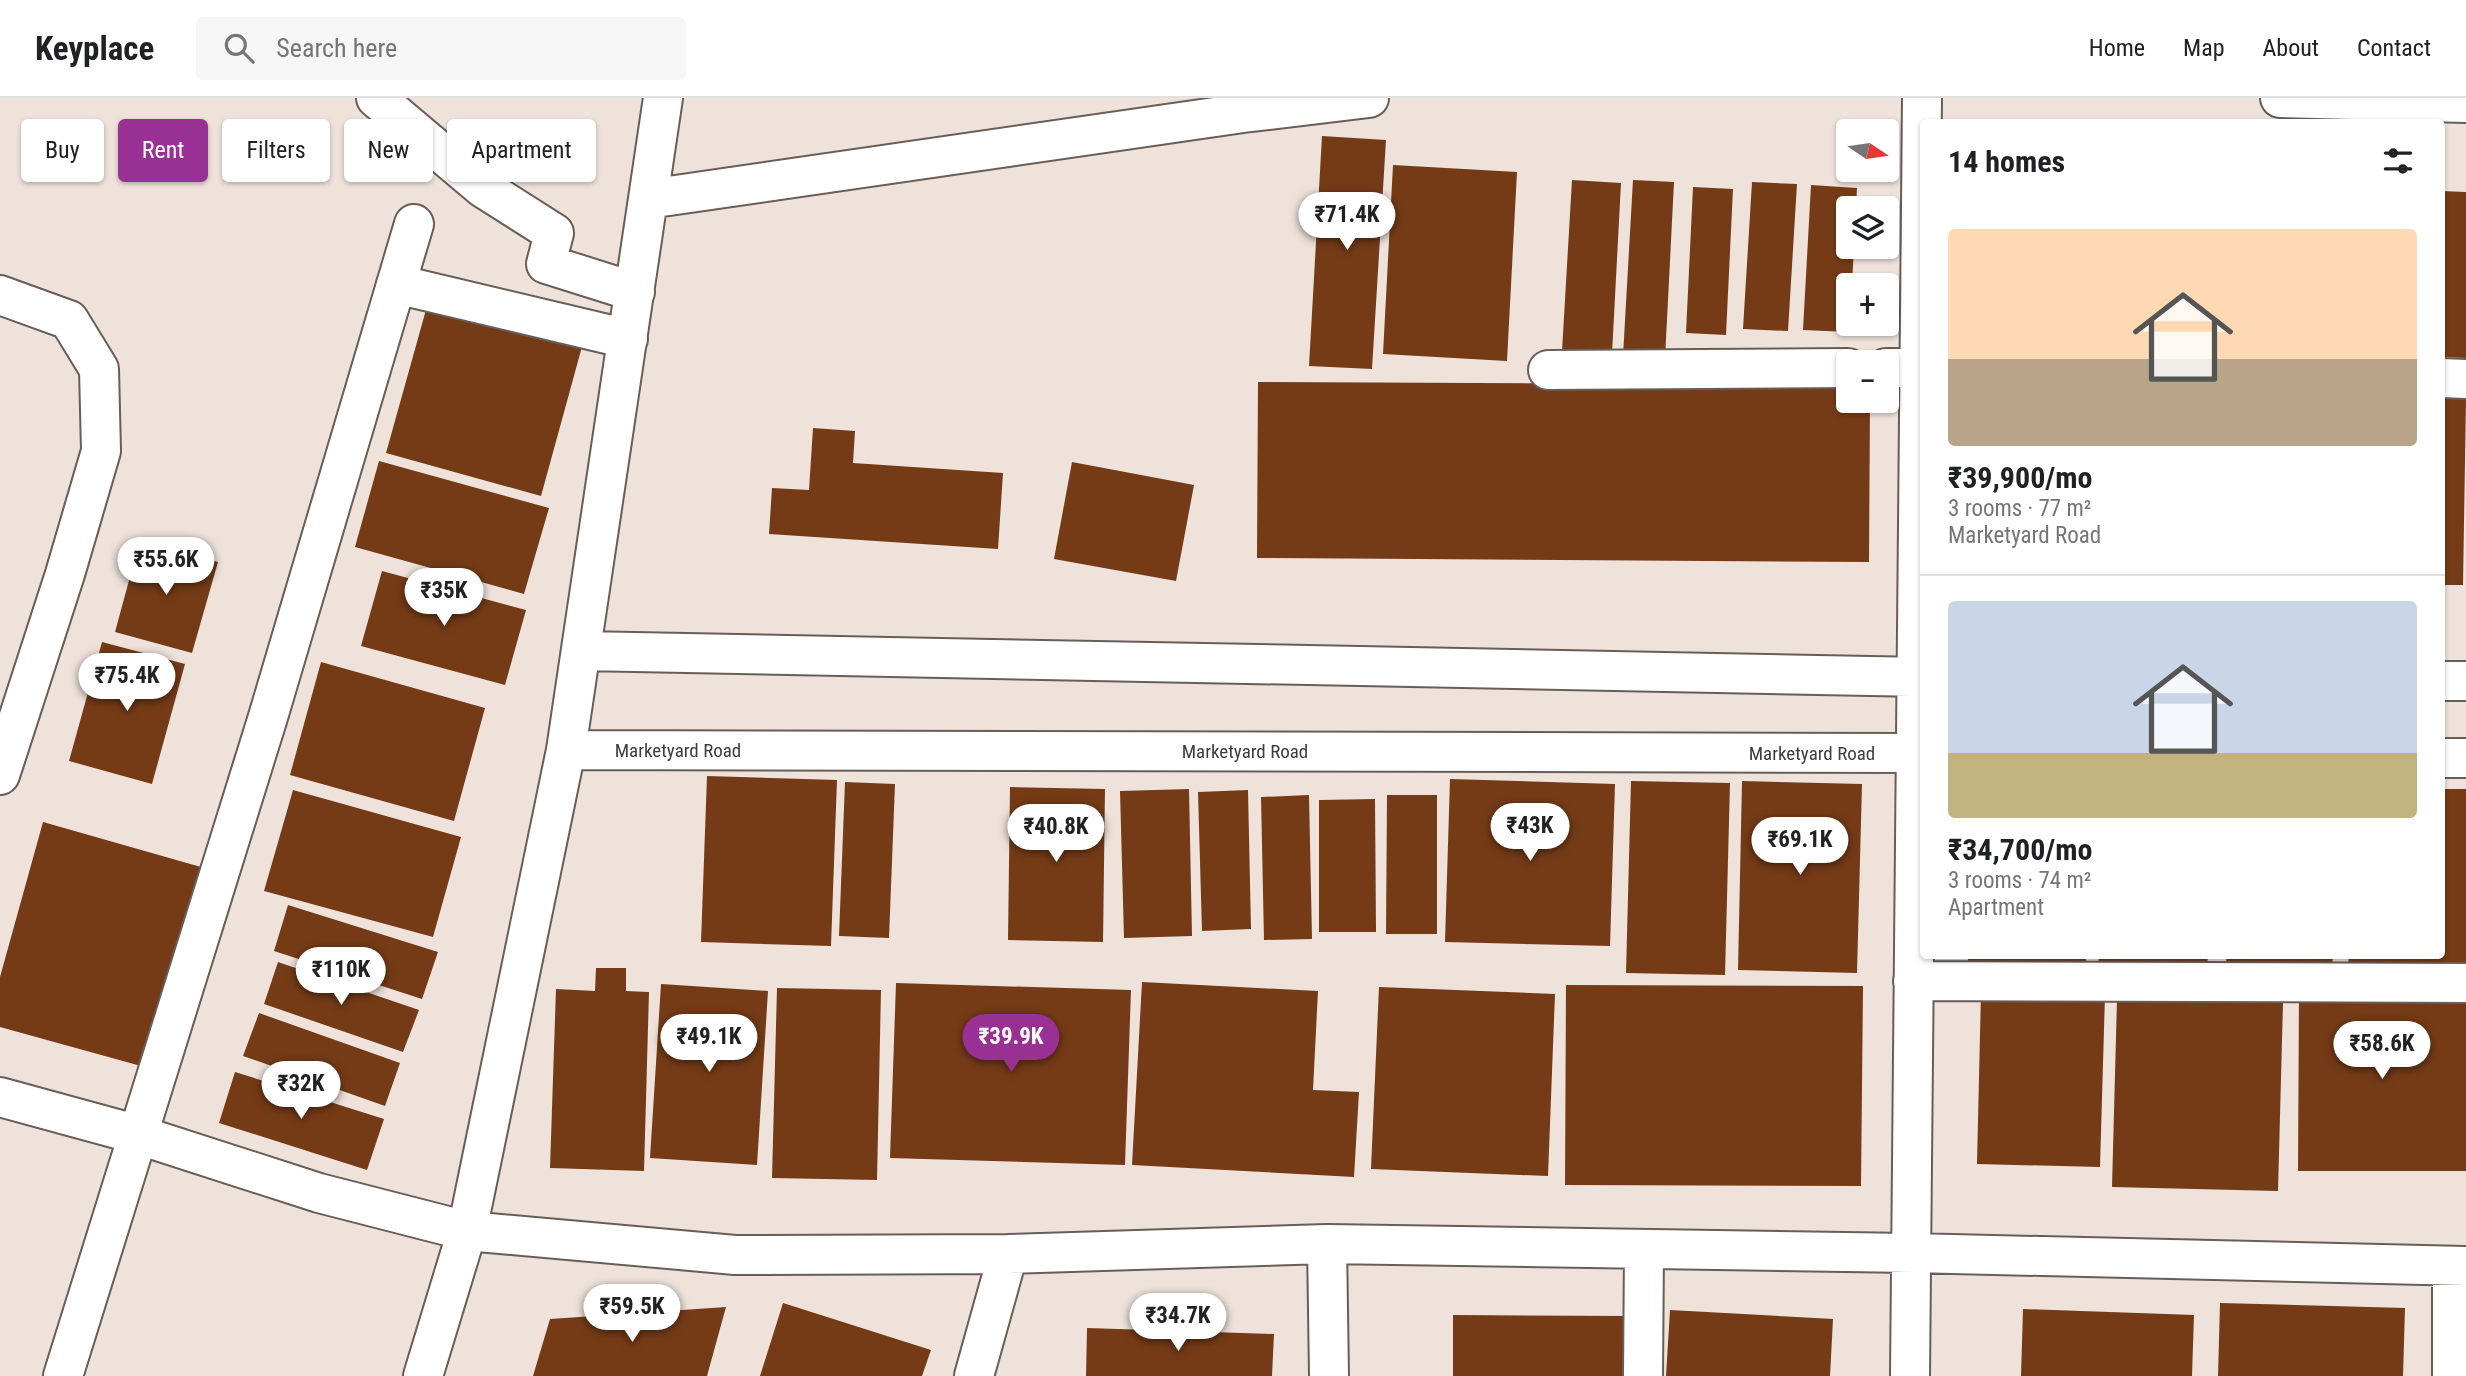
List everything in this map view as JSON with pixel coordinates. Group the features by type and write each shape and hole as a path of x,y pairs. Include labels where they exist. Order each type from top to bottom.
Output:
{"street":[{"path":"376,98 483,188 554,233 546,264 635,292"},
{"path":"423,1376 467,1231 566,750 663,98"},
{"path":"648,199 1323,101 1369,98"},
{"path":"1921,119 1922,98"},
{"path":"2280,98 2466,103"},
{"path":"1910,1376 1913,981 1920,677 1910,368 1920,143"},
{"path":"63,1376 268,717 414,224"},
{"path":"396,284 628,339"},
{"path":"0,295 69,320 99,369 101,451 65,574 0,775"},
{"path":"1548,370 1836,368"},
{"path":"2445,378 2466,379"},
{"path":"582,651 1920,677"},
{"path":"2445,681 2466,681"},
{"name":"Marketyard Road","path":"566,750 1919,753"},
{"path":"2445,758 2466,758"},
{"path":"1913,981 2466,983"},
{"path":"0,1097 139,1135 318,1193 467,1231 734,1255 1008,1254 1328,1244 1911,1253 2459,1266 2452,1376"},
{"path":"1328,1244 1329,1376"},
{"path":"1643,1376 1644,1249"},
{"path":"974,1376 1008,1254"}],"building":[{"path":"1322,136 1386,140 1372,369 1309,366"},
{"path":"1393,165 1517,172 1507,361 1383,354"},
{"path":"1572,180 1621,183 1612,354 1562,351"},
{"path":"1633,180 1674,182 1665,359 1623,356"},
{"path":"1752,182 1797,184 1788,331 1743,329"},
{"path":"1811,185 1857,188 1857,196 1836,196 1836,259 1853,259 1853,273 1836,273 1836,331 1803,330"},
{"path":"1693,187 1733,189 1726,335 1686,333"},
{"path":"2445,191 2466,192 2466,358 2445,357"},
{"path":"429,299 583,343 541,496 386,453"},
{"path":"1258,382 1836,385 1836,413 1870,413 1869,562 1257,558"},
{"path":"2445,398 2466,399 2463,585 2445,585"},
{"path":"813,428 855,431 853,463 1003,473 998,549 769,534 772,488 809,490"},
{"path":"379,461 549,508 524,594 355,547"},
{"path":"1072,462 1194,485 1176,581 1054,559"},
{"path":"140,540 218,562 192,653 115,632"},
{"path":"382,571 526,610 505,685 361,646"},
{"path":"102,642 185,664 152,784 69,761"},
{"path":"321,662 485,708 454,821 290,775"},
{"path":"707,776 837,780 831,946 701,942"},
{"path":"1450,779 1615,784 1610,946 1445,942"},
{"path":"1631,781 1730,783 1725,975 1626,973"},
{"path":"1742,781 1862,784 1857,973 1738,970"},
{"path":"845,782 895,784 889,938 839,936"},
{"path":"1010,787 1105,789 1103,942 1008,940"},
{"path":"1189,789 1192,936 1124,938 1120,791"},
{"path":"2445,789 2466,789 2466,967 2348,964 2349,959 2445,959"},
{"path":"293,790 461,837 433,937 264,891"},
{"path":"1248,790 1251,929 1202,931 1198,792"},
{"path":"1309,795 1312,939 1264,940 1261,797"},
{"path":"1387,795 1437,795 1437,934 1386,934"},
{"path":"1375,799 1376,932 1319,932 1319,800"},
{"path":"43,822 215,871 159,1071 0,1027 0,977"},
{"path":"288,905 438,952 422,999 274,951"},
{"path":"1968,959 2086,959 2085,980 1968,977"},
{"path":"2099,959 2208,959 2207,966 2098,964"},
{"path":"2226,959 2333,959 2332,965 2226,962"},
{"path":"278,962 419,1010 403,1052 264,1004"},
{"path":"596,968 626,968 626,991 649,992 644,1171 550,1168 556,989 595,991"},
{"path":"1142,982 1318,991 1313,1090 1359,1092 1354,1177 1132,1165"},
{"path":"896,983 1131,990 1125,1165 890,1158"},
{"path":"661,984 768,991 757,1165 650,1158"},
{"path":"1566,985 1863,986 1861,1186 1565,1185"},
{"path":"1379,987 1555,994 1548,1176 1371,1169"},
{"path":"777,988 881,990 877,1180 772,1178"},
{"path":"2299,991 2466,991 2466,1171 2298,1171"},
{"path":"1981,992 2105,995 2100,1167 1977,1164"},
{"path":"2117,999 2283,1003 2278,1191 2112,1187"},
{"path":"259,1013 400,1063 385,1106 243,1056"},
{"path":"235,1072 384,1119 367,1170 219,1123"},
{"path":"783,1303 931,1350 922,1376 760,1376"},
{"path":"2220,1303 2405,1308 2403,1376 2218,1376"},
{"path":"726,1307 707,1376 533,1376 550,1319"},
{"path":"2023,1309 2194,1315 2192,1376 2021,1376"},
{"path":"1670,1310 1833,1319 1830,1376 1666,1376"},
{"path":"1453,1315 1626,1316 1626,1376 1453,1376"},
{"path":"1087,1328 1274,1334 1272,1376 1086,1376"}]}
